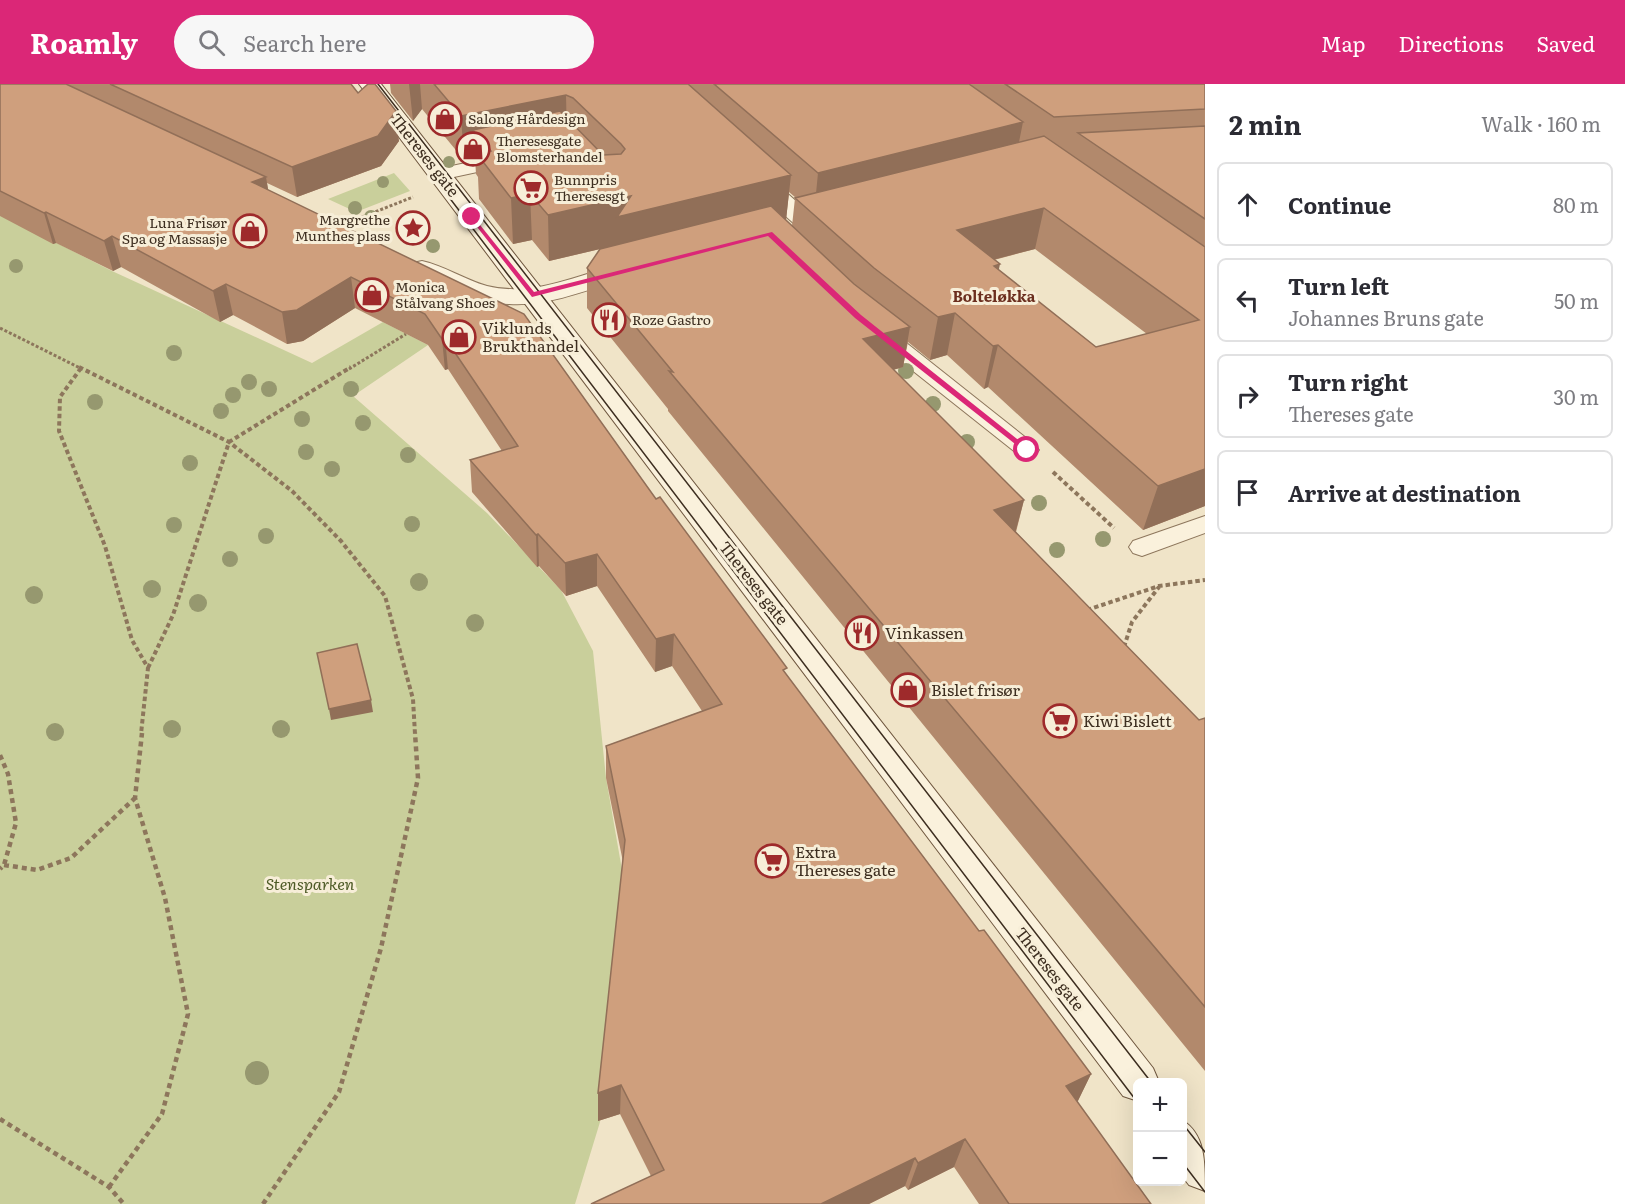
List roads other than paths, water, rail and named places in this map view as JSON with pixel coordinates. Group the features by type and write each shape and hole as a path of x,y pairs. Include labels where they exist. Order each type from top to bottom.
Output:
{"main road":[{"name":"Thereses gate","path":"370,84 430,184 532,295 1134,1078"},
{"path":"737,160 818,221 778,231"},
{"path":"406,260 491,295 532,295 646,265"},
{"path":"1187,1147 1205,1170"}],"lane":[{"path":"430,184 532,154"},
{"path":"858,316 1027,450"},
{"path":"1142,547 1205,524"}],"tram line":[{"path":"378,84 1148,1078"},
{"path":"388,117 1133,1096"},
{"path":"1187,1129 1205,1152"},
{"path":"1187,1169 1205,1192"}],"place":[{"name":"Salong Hårdesign","path":"445,119"},
{"name":"Theresesgate Blomsterhandel","path":"473,149"},
{"name":"Bunnpris Theresesgt","path":"531,188"},
{"name":"Margrethe Munthes plass","path":"413,228"},
{"name":"Luna Frisør Spa og Massasje","path":"250,231"},
{"name":"Monica Stålvang Shoes","path":"372,295"},
{"name":"Roze Gastro","path":"609,320"},
{"name":"Viklunds Brukthandel","path":"459,337"},
{"name":"Vinkassen","path":"862,633"},
{"name":"Bislet frisør","path":"908,690"},
{"name":"Kiwi Bislett","path":"1060,721"},
{"name":"Extra Thereses gate","path":"772,861"}],"district":[{"name":"Bolteløkka","path":"994,297"}],"park label":[{"name":"Stensparken","path":"310,884"}]}
